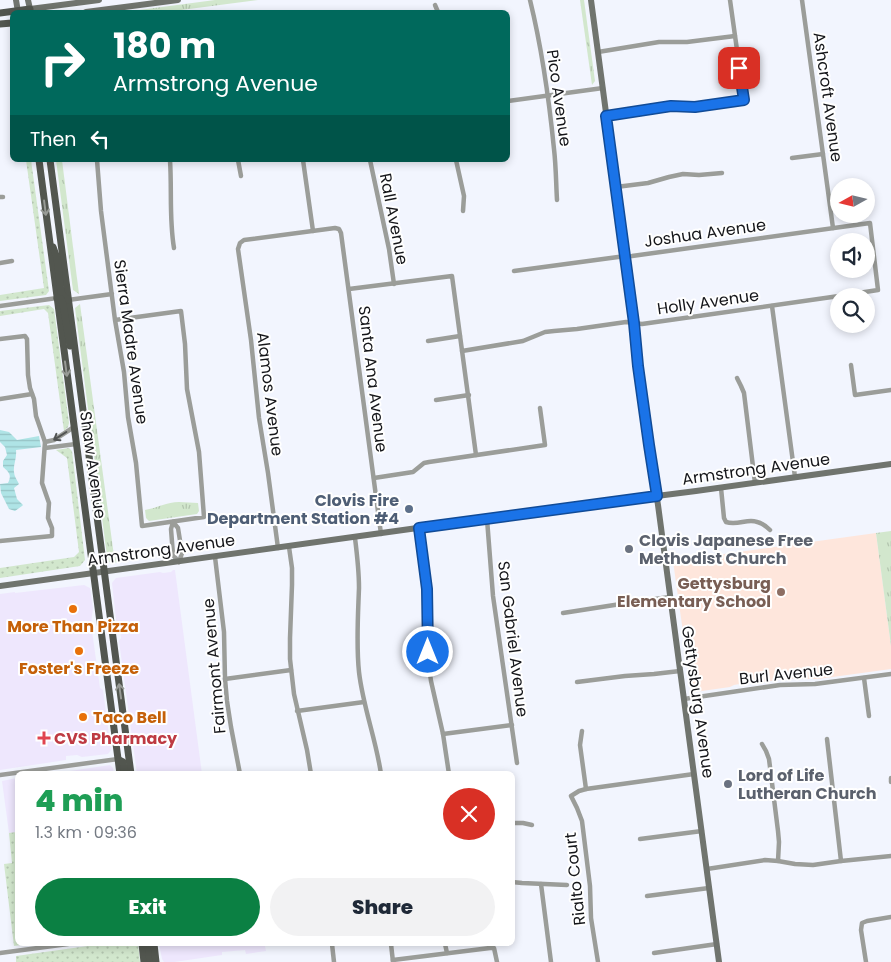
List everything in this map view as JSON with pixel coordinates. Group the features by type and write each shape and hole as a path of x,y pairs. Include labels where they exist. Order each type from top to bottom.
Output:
{"main road":[{"name":"Shaw Avenue","path":"39,162 120,771"},
{"name":"Shaw Avenue","path":"50,162 131,771"},
{"path":"48,233 57,258 61,292 68,300"},
{"path":"57,298 60,298 64,304 69,343 77,365"},
{"path":"118,760 123,762 124,771"},
{"path":"142,946 146,962"},
{"path":"146,962 148,946"},
{"path":"154,946 156,962"}],"street":[{"path":"36,10 99,0"},
{"path":"101,10 178,0"},
{"name":"Pico Avenue","path":"530,0 541,50 554,151 557,200"},
{"name":"Gettysburg Avenue","path":"591,0 719,962"},
{"path":"606,116 671,106 695,107 744,100 730,0"},
{"name":"Ashcroft Avenue","path":"802,0 833,228"},
{"path":"435,5 437,10"},
{"path":"598,52 659,42 687,42 735,36"},
{"path":"510,101 603,88"},
{"path":"792,158 823,154"},
{"name":"Sierra Madre Avenue","path":"97,162 101,211 115,320 124,372 128,417 136,463 142,526 174,522"},
{"path":"170,162 170,212 174,248"},
{"path":"238,162 241,176"},
{"path":"304,162 313,230"},
{"name":"Rall Avenue","path":"370,162 389,249 394,284"},
{"path":"456,162 464,196 463,211"},
{"path":"616,187 648,183 683,174 722,173"},
{"name":"Joshua Avenue","path":"514,271 870,223 878,290"},
{"name":"Santa Ana Avenue","path":"313,230 335,228 339,229 341,233 382,534"},
{"name":"Alamos Avenue","path":"278,548 268,473 258,418 251,340 238,249 240,243 244,240 313,230"},
{"path":"0,263 12,261"},
{"path":"349,289 452,276 476,455"},
{"path":"68,300 112,294"},
{"name":"Holly Avenue","path":"462,351 523,341 546,332 626,322 642,324 830,297"},
{"path":"0,306 57,298"},
{"path":"772,306 795,477"},
{"path":"115,320 181,311 187,389 199,452 204,517 174,522"},
{"path":"0,339 25,336 27,339 28,375 36,416 46,448 42,482 49,503 48,518 52,528 52,536 0,541"},
{"path":"428,341 460,336"},
{"path":"850,365 856,395 891,390"},
{"path":"737,378 744,393 756,483"},
{"path":"0,399 32,394"},
{"path":"436,400 468,396"},
{"path":"374,478 413,472 428,462 545,445 540,408"},
{"path":"45,442 54,440 74,427"},
{"path":"46,448 76,444"},
{"name":"Armstrong Avenue","path":"0,586 891,464"},
{"path":"720,488 726,522 731,524 751,521 761,523 770,530"},
{"name":"San Gabriel Avenue","path":"487,519 493,596 517,763"},
{"path":"174,522 172,529 174,554 179,562"},
{"path":"174,522 178,528 182,553 179,562"},
{"path":"419,528 427,589 428,652 431,681 444,734 449,771"},
{"path":"355,538 359,586 357,652 364,702 380,771"},
{"path":"289,547 292,568 291,670 311,771"},
{"name":"Fairmont Avenue","path":"215,556 224,625 225,679 231,727 239,771"},
{"path":"563,613 670,597"},
{"path":"225,679 291,670"},
{"path":"577,682 680,671"},
{"name":"Burl Avenue","path":"684,699 780,685 814,684 891,674"},
{"path":"864,678 869,716"},
{"path":"298,711 364,702"},
{"path":"444,734 512,726"},
{"path":"582,731 580,746 586,789 694,774"},
{"path":"827,739 842,861"},
{"path":"762,744 769,759 779,837 778,861"},
{"path":"31,771 118,760"},
{"path":"0,775 15,773"},
{"path":"890,778 891,782"},
{"name":"Rialto Court","path":"586,789 571,796 582,821 590,886 591,918 598,962"},
{"path":"515,823 532,825"},
{"path":"640,839 702,831"},
{"path":"707,869 765,860 813,865 891,856"},
{"path":"515,883 567,885"},
{"path":"541,884 552,962"},
{"path":"647,896 709,888"},
{"path":"866,962 861,930 862,923 891,917"},
{"path":"654,952 717,944"},
{"path":"0,953 53,946"},
{"path":"332,946 334,962"},
{"path":"391,946 393,961 491,946 497,962"},
{"path":"445,946 446,953"}],"shaded area":[{"name":"Gettysburg Elementary School","path":"876,533 891,646 891,669 818,679 751,682 695,692 691,689 673,561"},
{"path":"175,570 202,771 137,771 119,641 121,638 120,631 117,628 112,583 116,578"},
{"path":"84,585 90,588 93,608 91,624 100,688 103,690 111,750 108,754 82,757 77,755 66,756 66,760 0,770 0,594"},
{"path":"110,765 114,771 70,771"},
{"path":"15,778 15,832 9,833 2,781"},
{"path":"159,946 265,946 266,951 246,954 245,950 222,952 222,955 174,962 164,962"}],"green space":[{"path":"215,0 258,0 181,10 139,10"},
{"path":"580,0 584,0 595,81 592,85"},
{"path":"26,162 31,162 49,291 46,295 0,301 0,295 44,288"},
{"path":"56,162 62,162 79,294 73,290"},
{"path":"80,304 114,556 121,562 111,563 108,561 107,556 75,308"},
{"path":"49,305 54,309 69,423 64,431 48,313 44,309 0,316 0,311"},
{"path":"69,448 72,451 85,560 80,566 0,578 0,568 74,557 79,552 67,458 56,450"},
{"path":"179,502 198,503 199,511 197,514 149,521 146,518 145,510"},
{"path":"891,531 891,646 876,533"},
{"path":"15,832 14,946 4,864 12,863 9,833"},
{"path":"88,946 138,946 140,962 16,962 16,956"}],"water":[{"path":"0,430 9,432 17,440 39,436 41,447 16,450 14,472 19,484 14,488 17,499 23,505 15,511 9,509 1,493 0,484 8,483 10,476 3,467 3,461 7,455 5,447 0,442"}],"place":[{"name":"Clovis Fire Department Station #4","path":"409,509"},
{"name":"Clovis Japanese Free Methodist Church","path":"629,549"},
{"name":"Gettysburg Elementary School","path":"781,592"},
{"name":"More Than Pizza","path":"73,609"},
{"name":"Foster's Freeze","path":"79,651"},
{"name":"Taco Bell","path":"83,717"},
{"name":"CVS Pharmacy","path":"44,738"},
{"name":"Lord of Life Lutheran Church","path":"728,784"}],"route":[{"path":"428,652 427,589 419,528 657,496 638,366 606,116 671,106 695,107 744,100 739,68"}]}
